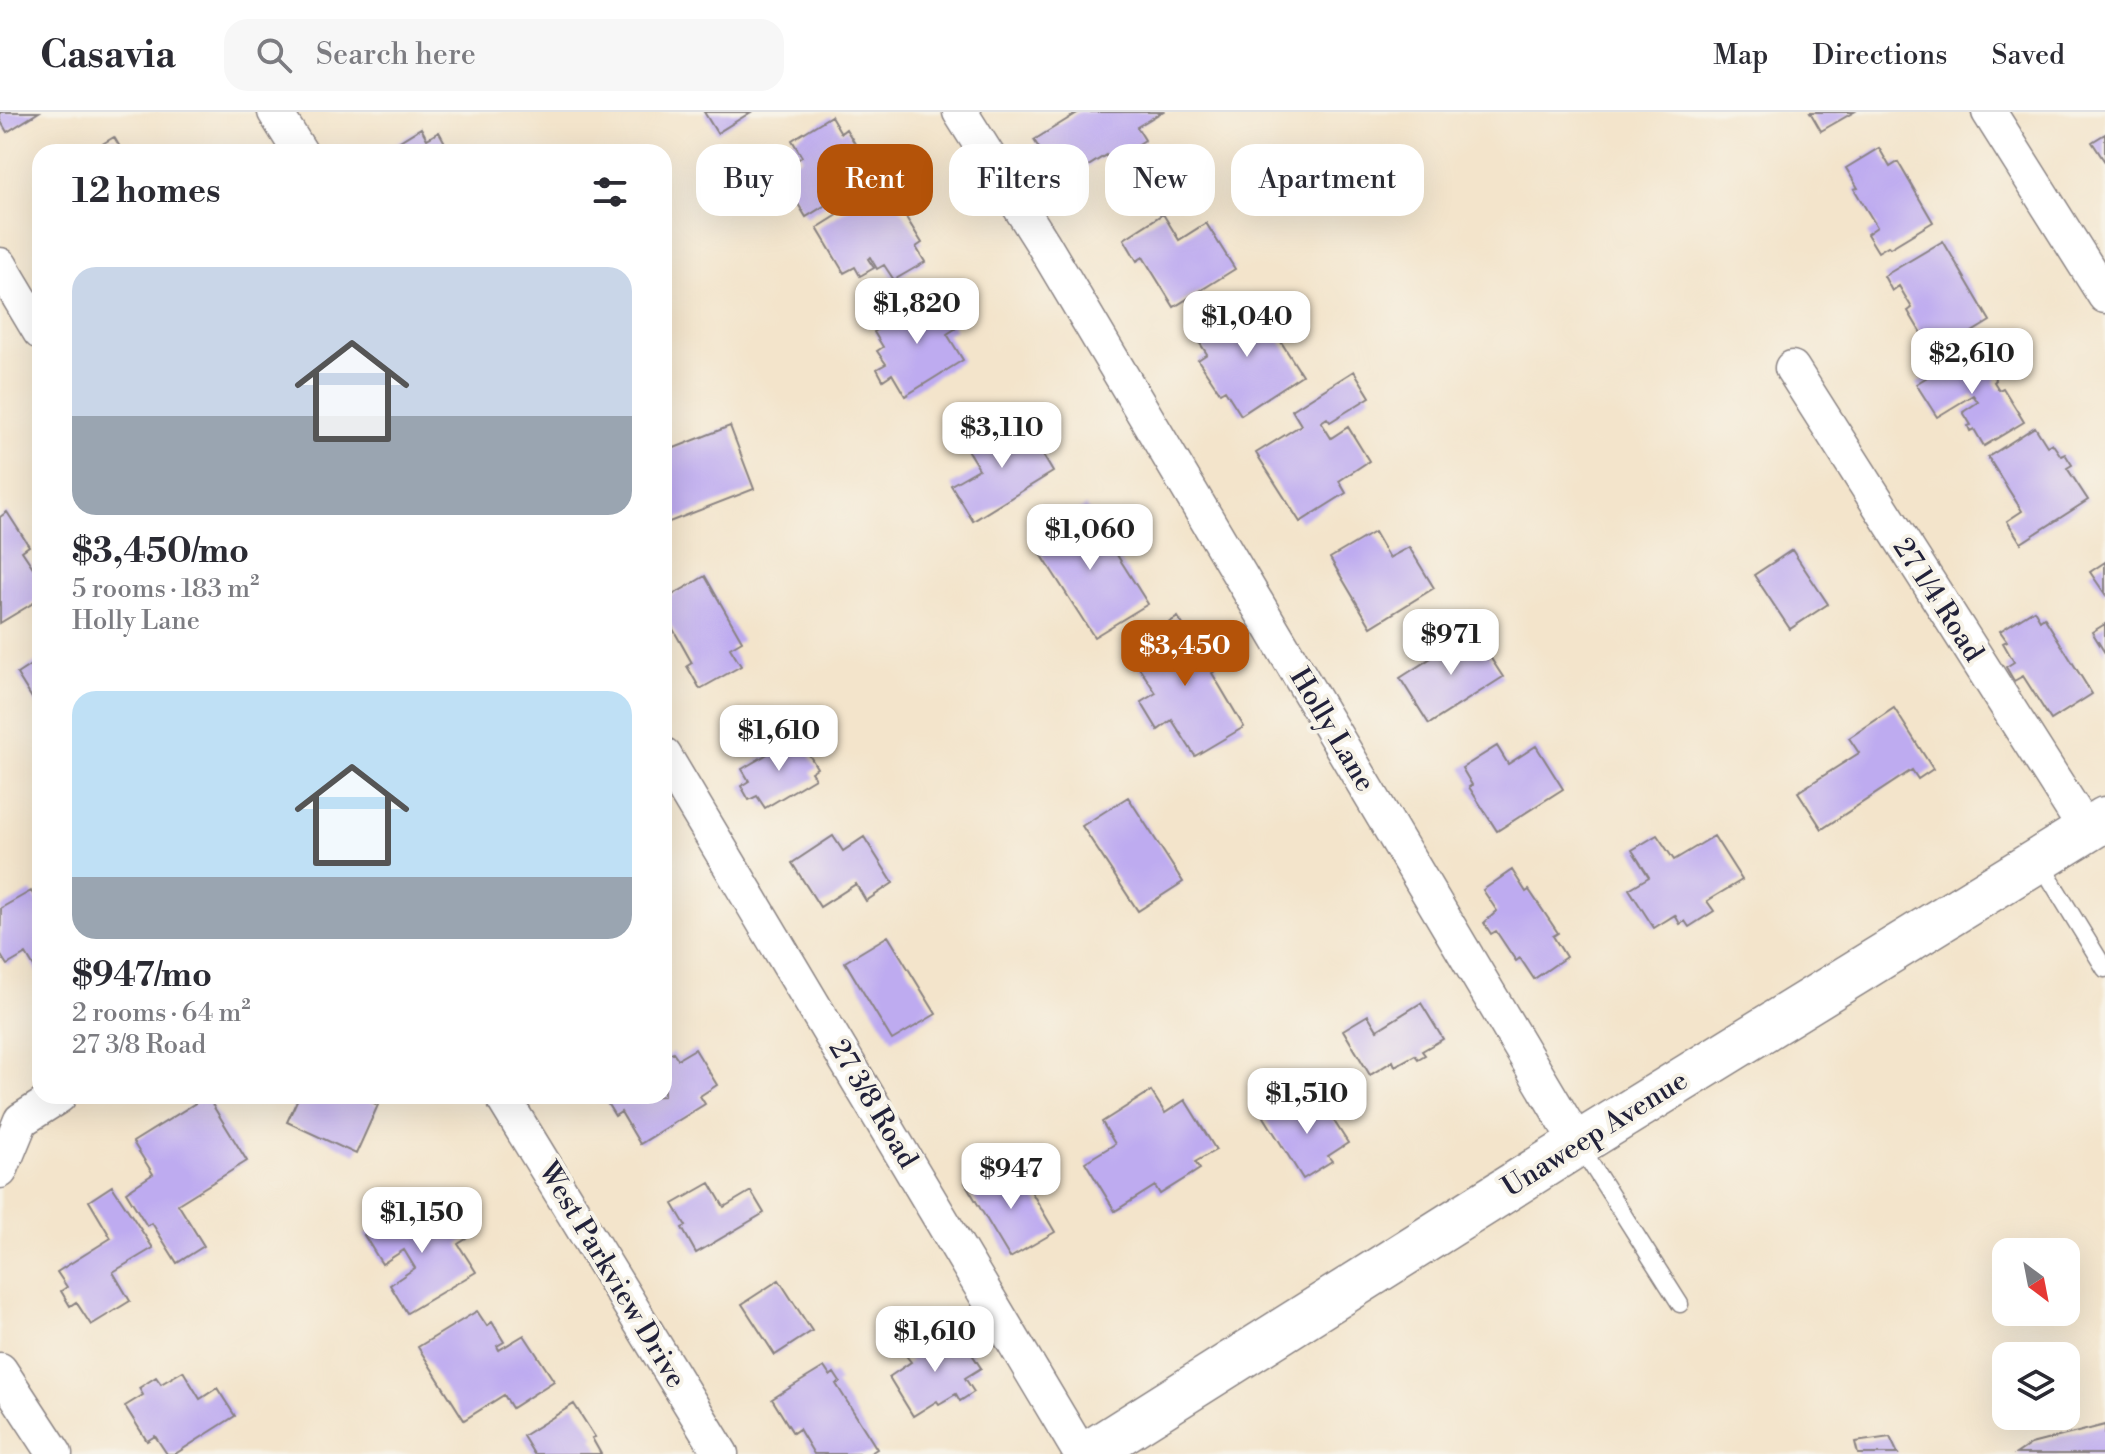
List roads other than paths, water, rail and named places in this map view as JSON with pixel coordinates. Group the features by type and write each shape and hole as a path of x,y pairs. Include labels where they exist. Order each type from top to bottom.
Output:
{"main road":[{"name":"Unaweep Avenue","path":"1084,1454 1578,1144 2096,825"}],"street":[{"path":"275,112 295,144"},
{"name":"Holly Lane","path":"960,112 1050,256 1578,1144"},
{"path":"1989,112 2105,296"},
{"path":"0,265 32,319"},
{"name":"27 1/4 Road","path":"1792,368 2096,825"},
{"name":"27 3/8 Road","path":"672,768 1084,1454"},
{"path":"0,1171 10,1119 42,1104"},
{"name":"West Parkview Drive","path":"507,1104 721,1454"},
{"path":"0,1370 55,1454"}],"lane":[{"path":"2038,860 2105,969"},
{"path":"1578,1144 1680,1304"}]}
